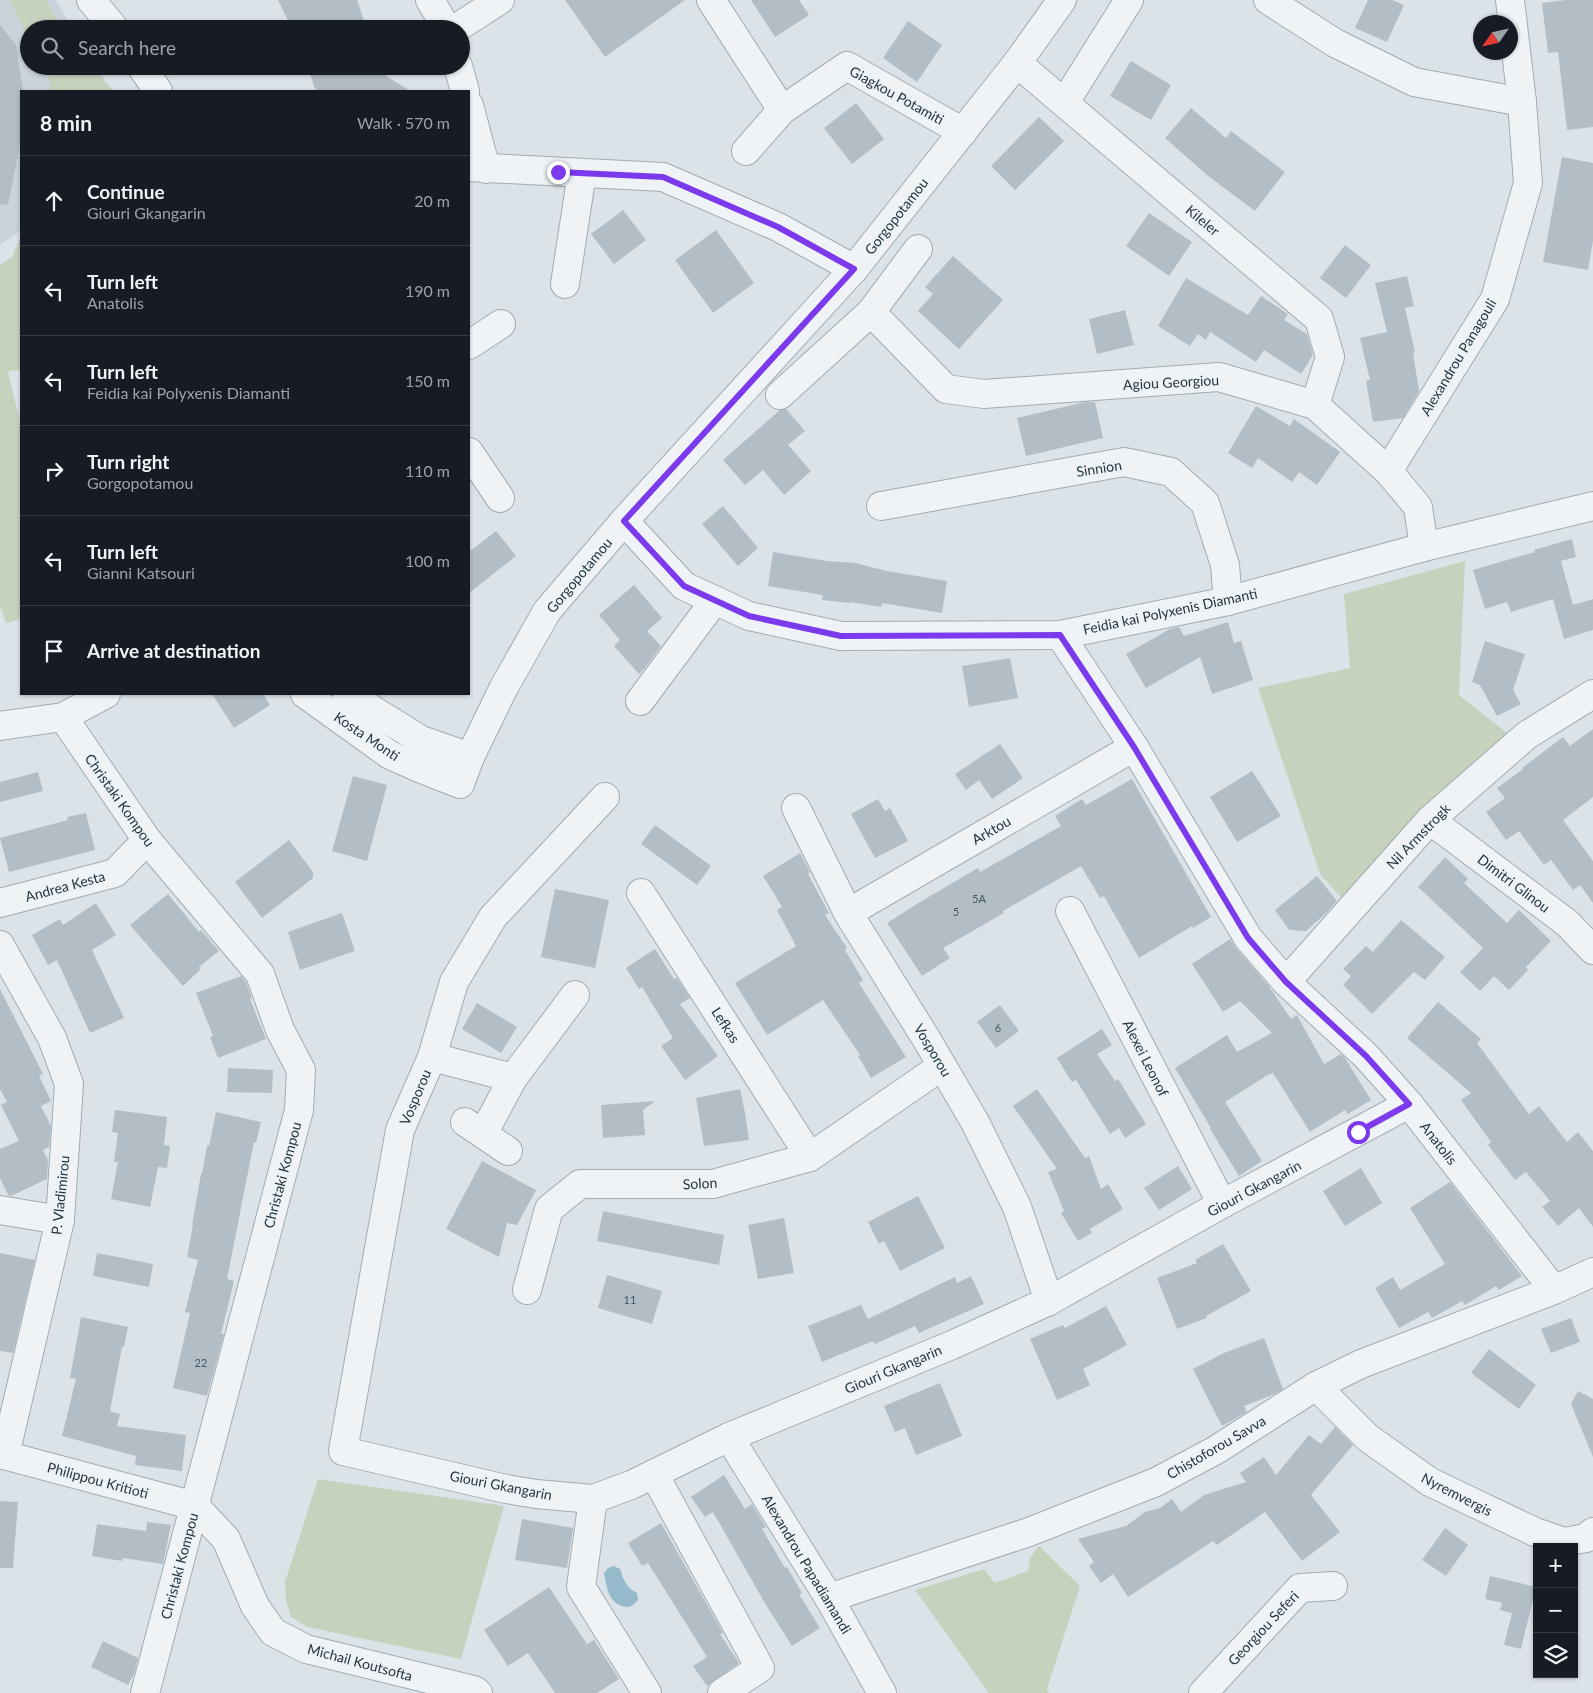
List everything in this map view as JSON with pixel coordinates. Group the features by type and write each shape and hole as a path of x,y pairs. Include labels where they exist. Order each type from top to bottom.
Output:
{"street":[{"path":"91,0 108,20"},
{"path":"430,0 442,20"},
{"path":"469,20 500,0"},
{"path":"712,0 782,110"},
{"name":"Gorgopotamou","path":"460,784 470,757 503,689 547,611 624,521 854,269 1017,63 1062,0"},
{"path":"1065,102 1129,0"},
{"path":"1268,0 1335,43 1414,82 1522,102"},
{"name":"Alexandrou Panagouli","path":"1388,470 1495,299 1528,183 1522,102 1510,0"},
{"name":"Kileler","path":"1017,63 1319,319 1330,357 1315,405"},
{"name":"Giagkou Potamiti","path":"746,151 782,110 847,66 963,132"},
{"path":"147,75 157,90"},
{"path":"461,75 465,90"},
{"path":"470,112 478,168 663,177 778,227 854,269"},
{"path":"565,284 582,173"},
{"path":"780,395 871,312 918,250"},
{"name":"Agiou Georgiou","path":"871,312 946,389 984,394 1218,377 1315,405 1388,470 1418,506 1424,546"},
{"path":"470,344 501,324"},
{"path":"470,453 500,498"},
{"name":"Sinnion","path":"881,506 1124,462 1170,472 1205,503 1225,565 1228,601"},
{"name":"Feidia kai Polyxenis Diamanti","path":"624,521 684,586 749,616 841,636 1060,635 1228,601 1424,546 1593,506"},
{"path":"640,701 715,600"},
{"name":"Anatolis","path":"1060,635 1134,747 1248,938 1286,982 1366,1056 1409,1104 1554,1290"},
{"name":"Nil Armstrogk","path":"1286,982 1430,820 1527,736 1593,694"},
{"path":"0,726 62,717 104,695"},
{"name":"Kosta Monti","path":"306,695 390,755 460,784"},
{"name":"Kosta Monti","path":"349,695 421,740 470,757"},
{"name":"Christaki Kompou","path":"62,717 147,840 260,974 280,1030 301,1070 299,1110 146,1693"},
{"name":"Arktou","path":"848,913 1134,747"},
{"name":"Vosporou","path":"343,1452 400,1130 432,1057 454,982 493,916 605,797"},
{"name":"Vosporou","path":"796,808 848,913 975,1122 1017,1207 1050,1301"},
{"name":"Dimitri Glinou","path":"1430,820 1566,923 1593,950"},
{"name":"Andrea Kesta","path":"0,903 115,873 147,840"},
{"name":"Lefkas","path":"641,894 810,1157"},
{"name":"Alexei Leonof","path":"1070,912 1222,1204"},
{"name":"P. Vladimirou","path":"0,945 52,1038 69,1084 60,1220 3,1455"},
{"path":"508,1151 474,1128 575,995"},
{"path":"432,1057 513,1078"},
{"name":"Solon","path":"527,1290 549,1209 580,1184 713,1184 810,1157 942,1066"},
{"name":"Giouri Gkangarin","path":"343,1452 506,1489 536,1494 593,1499 631,1485 729,1437 952,1345 1050,1301 1222,1204 1409,1104"},
{"path":"0,1210 60,1220"},
{"name":"Chistoforou Savva","path":"829,1598 1029,1532 1156,1482 1216,1450 1316,1386 1360,1364 1554,1290 1593,1272"},
{"name":"Nyremvergis","path":"1316,1386 1368,1438 1430,1482 1534,1532 1564,1542 1586,1538 1593,1532"},
{"name":"Alexandrou Papadiamandi","path":"729,1437 829,1598 882,1693"},
{"name":"Philippou Kritioti","path":"3,1455 195,1506"},
{"path":"654,1474 760,1668 722,1693"},
{"path":"593,1499 581,1587 647,1693"},
{"name":"Michail Koutsofta","path":"195,1506 226,1539 255,1606 273,1632 306,1649 474,1690 478,1693"},
{"name":"Georgiou Seferi","path":"1202,1693 1300,1588 1333,1586"}],"shaded area":[{"path":"0,0 56,0 68,20 20,20 20,75 101,75 110,90 20,90 20,232 0,245"}],"green space":[{"path":"10,0 46,0 58,20 20,20"},
{"path":"47,75 100,75 112,90 50,90 50,81"},
{"path":"20,238 20,369 8,372 20,422 20,619 6,623 0,606 0,265 12,257"},
{"path":"1465,561 1459,695 1508,734 1346,903 1320,874 1258,688 1350,668 1344,594"},
{"path":"318,1479 504,1506 461,1659 307,1627 291,1617 286,1600 285,1582"},
{"path":"1039,1546 1080,1586 1047,1689 1049,1693 989,1693 915,1590 984,1569 995,1583 1028,1571 1030,1558"}],"water":[{"path":"614,1566 620,1569 626,1583 637,1593 638,1600 631,1606 625,1607 617,1604 608,1592 604,1573 608,1568"}],"building":[{"path":"278,0 357,0 364,20 288,20"},
{"path":"565,0 685,0 605,57"},
{"path":"751,0 799,0 809,15 775,37"},
{"path":"1368,0 1392,0 1404,5 1387,42 1355,28"},
{"path":"1566,0 1593,0 1593,127 1567,130 1558,52 1548,53 1542,3"},
{"path":"908,21 942,45 917,82 883,58"},
{"path":"0,25 16,45 23,90 20,90 20,144 8,205 0,204"},
{"path":"1131,61 1171,85 1151,120 1110,96"},
{"path":"311,75 385,75 408,90 317,90 314,87"},
{"path":"856,103 884,139 852,164 824,128"},
{"path":"1191,108 1226,138 1231,131 1285,172 1255,211 1207,175 1165,138"},
{"path":"1039,117 1064,141 1015,190 991,166"},
{"path":"1562,157 1593,163 1593,241 1588,270 1543,262"},
{"path":"623,210 646,240 614,264 591,234"},
{"path":"1149,213 1192,242 1169,276 1126,246"},
{"path":"716,230 754,283 713,313 675,260"},
{"path":"1345,245 1371,265 1346,298 1320,278"},
{"path":"953,256 1003,300 959,349 918,311 933,294 925,287"},
{"path":"1407,276 1414,306 1405,308 1415,352 1413,353 1419,391 1403,418 1373,422 1366,381 1370,380 1360,338 1387,332 1375,283"},
{"path":"1186,278 1248,315 1261,296 1288,314 1284,320 1307,334 1313,355 1301,374 1264,350 1256,362 1210,332 1206,340 1198,334 1190,346 1158,326"},
{"path":"1125,310 1134,345 1097,354 1089,319"},
{"path":"1085,402 1095,402 1103,438 1026,456 1017,418"},
{"path":"1256,406 1290,426 1294,419 1340,452 1317,485 1299,472 1292,482 1258,458 1252,468 1228,453"},
{"path":"786,409 805,431 788,445 811,471 784,495 763,470 745,485 723,460 780,410"},
{"path":"723,506 758,548 738,566 702,524"},
{"path":"496,531 516,556 470,592 470,551"},
{"path":"1572,539 1576,557 1561,561 1573,605 1593,599 1593,630 1564,639 1553,599 1511,612 1507,602 1485,609 1473,570"},
{"path":"773,552 827,561 855,563 887,571 947,581 942,613 882,603 881,607 822,600 823,595 768,586"},
{"path":"634,585 662,618 647,631 661,646 639,674 614,646 620,640 599,615"},
{"path":"1228,622 1234,643 1241,641 1253,680 1212,694 1200,657 1146,688 1126,654 1170,629 1179,627 1184,636"},
{"path":"1485,641 1525,654 1513,690 1521,704 1497,716 1480,685 1472,682"},
{"path":"1010,658 1018,698 969,707 962,666"},
{"path":"213,695 264,695 270,705 234,728"},
{"path":"1593,729 1593,797 1563,820 1593,861 1593,903 1580,885 1573,890 1551,860 1544,865 1519,831 1506,840 1486,812 1505,798 1497,788 1522,768 1563,737 1570,746"},
{"path":"1000,744 1023,778 992,799 979,780 966,790 955,774"},
{"path":"1252,771 1281,816 1237,842 1210,797"},
{"path":"38,772 43,791 0,802 0,782"},
{"path":"353,776 387,785 367,861 332,851"},
{"path":"1132,779 1211,917 1193,928 1192,926 1139,958 1104,896 1100,898 1081,866 943,948 950,958 922,976 887,923 978,868 980,872 1061,826 1055,816 1082,799 1086,805"},
{"path":"878,799 885,811 890,808 908,841 875,858 851,814"},
{"path":"86,813 95,850 9,872 0,838 68,820 67,817"},
{"path":"655,825 711,866 697,885 641,844"},
{"path":"289,840 313,872 313,878 262,918 235,882"},
{"path":"800,853 810,872 808,874 829,913 825,915 847,948 845,950 863,980 859,983 906,1057 871,1078 858,1056 860,1055 823,1000 767,1035 735,983 796,946 777,910 782,907 763,876"},
{"path":"1445,857 1468,879 1464,883 1507,923 1519,910 1551,941 1526,967 1528,970 1509,990 1494,976 1480,991 1460,972 1483,948 1418,887"},
{"path":"1317,876 1337,901 1306,931 1289,930 1275,910"},
{"path":"555,889 609,900 595,968 541,957"},
{"path":"168,894 199,932 201,930 219,951 199,967 200,970 183,986 130,925"},
{"path":"96,903 116,935 92,950 124,1018 90,1033 57,960 48,965 32,935 60,919 63,925"},
{"path":"342,913 355,951 300,970 288,932"},
{"path":"1401,920 1445,957 1425,980 1414,972 1372,1014 1343,985 1351,976 1343,969 1366,946 1373,952"},
{"path":"1230,939 1268,985 1291,1019 1297,1015 1324,1064 1341,1054 1371,1100 1348,1114 1345,1110 1310,1132 1273,1073 1266,1076 1225,1102 1262,1161 1239,1176 1175,1068 1227,1035 1237,1052 1272,1033 1240,1001 1223,1012 1192,964"},
{"path":"655,949 674,979 677,978 690,998 680,1004 718,1056 685,1080 661,1046 673,1038 642,987 639,989 626,968"},
{"path":"241,976 246,982 252,998 250,999 266,1039 218,1058 210,1037 213,1036 196,993"},
{"path":"0,989 43,1074 39,1076 51,1101 41,1106 51,1126 49,1147 43,1150 48,1160 47,1179 11,1196 8,1195 0,1178 0,1149 19,1141 1,1105 7,1102 0,1089"},
{"path":"1438,1002 1481,1039 1477,1043 1529,1114 1539,1106 1567,1142 1578,1132 1593,1151 1593,1227 1579,1208 1558,1226 1542,1207 1550,1201 1526,1172 1515,1180 1488,1145 1491,1142 1461,1100 1471,1093 1407,1038"},
{"path":"477,1003 517,1027 501,1053 462,1029"},
{"path":"1000,1005 1019,1031 996,1048 977,1022"},
{"path":"1102,1029 1112,1045 1097,1054 1115,1081 1118,1079 1146,1124 1125,1138 1119,1128 1110,1134 1076,1080 1072,1082 1057,1058"},
{"path":"228,1068 273,1070 272,1093 227,1092"},
{"path":"740,1089 749,1140 704,1146 696,1098"},
{"path":"1037,1089 1085,1158 1089,1156 1101,1189 1108,1184 1123,1209 1090,1229 1092,1233 1078,1241 1061,1213 1064,1211 1048,1172 1057,1169 1013,1106"},
{"path":"655,1101 643,1110 645,1135 603,1138 601,1105"},
{"path":"115,1110 167,1117 164,1145 170,1146 167,1168 158,1167 150,1207 111,1199 118,1162 114,1162 118,1133 112,1132"},
{"path":"216,1112 261,1122 256,1143 254,1142 227,1279 234,1281 221,1334 224,1334 207,1396 173,1388 190,1313 185,1312 198,1260 187,1257 201,1174"},
{"path":"482,1161 536,1190 517,1225 507,1223 499,1257 446,1229"},
{"path":"1178,1166 1192,1189 1159,1210 1144,1188"},
{"path":"1361,1168 1382,1203 1345,1226 1323,1191"},
{"path":"1450,1182 1522,1276 1499,1290 1496,1286 1465,1305 1462,1301 1432,1318 1428,1312 1399,1328 1375,1288 1393,1277 1400,1290 1445,1264 1410,1208"},
{"path":"918,1196 945,1248 900,1271 884,1241 879,1244 868,1222"},
{"path":"603,1211 724,1235 719,1265 597,1241"},
{"path":"784,1218 794,1273 758,1279 748,1225"},
{"path":"1223,1244 1251,1291 1206,1316 1207,1318 1177,1329 1157,1278 1197,1263 1195,1260"},
{"path":"0,1253 35,1260 13,1353 0,1351"},
{"path":"97,1253 153,1264 149,1287 93,1276"},
{"path":"607,1275 662,1291 652,1324 598,1308"},
{"path":"971,1276 984,1304 919,1333 915,1326 875,1344 873,1341 822,1362 808,1326 861,1305 868,1319 955,1277 957,1283"},
{"path":"1106,1306 1127,1345 1083,1369 1090,1385 1057,1400 1030,1339 1063,1325 1065,1328"},
{"path":"81,1317 128,1327 124,1347 122,1347 110,1411 120,1414 117,1426 186,1435 182,1471 135,1465 136,1456 62,1436 76,1379 70,1378"},
{"path":"1571,1318 1580,1342 1551,1353 1541,1329"},
{"path":"1264,1338 1283,1389 1244,1406 1247,1412 1222,1426 1193,1369 1224,1353"},
{"path":"1489,1349 1536,1385 1519,1409 1471,1373"},
{"path":"940,1383 962,1436 916,1455 905,1428 895,1432 884,1406"},
{"path":"1578,1391 1593,1399 1593,1457 1571,1404"},
{"path":"1335,1427 1353,1445 1311,1495 1340,1532 1302,1561 1265,1512 1217,1545 1213,1541 1128,1597 1113,1574 1101,1583 1089,1566 1094,1562 1078,1539 1126,1526 1145,1512 1160,1508 1172,1499 1181,1512 1204,1495 1246,1482 1240,1473 1264,1457 1276,1475 1309,1435 1321,1444"},
{"path":"724,1475 745,1509 752,1504 766,1527 762,1529 785,1568 787,1567 802,1593 799,1594 820,1628 792,1646 766,1605 713,1512 705,1517 691,1497"},
{"path":"0,1501 18,1502 13,1568 0,1568"},
{"path":"522,1519 573,1528 567,1568 515,1560"},
{"path":"147,1522 171,1525 163,1564 123,1558 122,1561 92,1556 97,1524 146,1531"},
{"path":"661,1523 723,1633 720,1634 739,1663 707,1686 693,1666 707,1657 648,1563 642,1566 628,1543"},
{"path":"1445,1528 1468,1545 1446,1576 1422,1560"},
{"path":"1490,1576 1533,1586 1533,1599 1521,1649 1504,1645 1512,1613 1500,1610 1502,1603 1485,1599"},
{"path":"549,1587 587,1644 594,1640 619,1679 597,1693 555,1693 528,1653 508,1666 484,1630"},
{"path":"103,1641 138,1658 134,1674 128,1685 91,1667"}],"route":[{"path":"558,172 663,177 778,227 854,269 624,521 684,586 749,616 841,636 1060,635 1134,747 1248,938 1286,982 1366,1056 1409,1104 1358,1132"}]}
